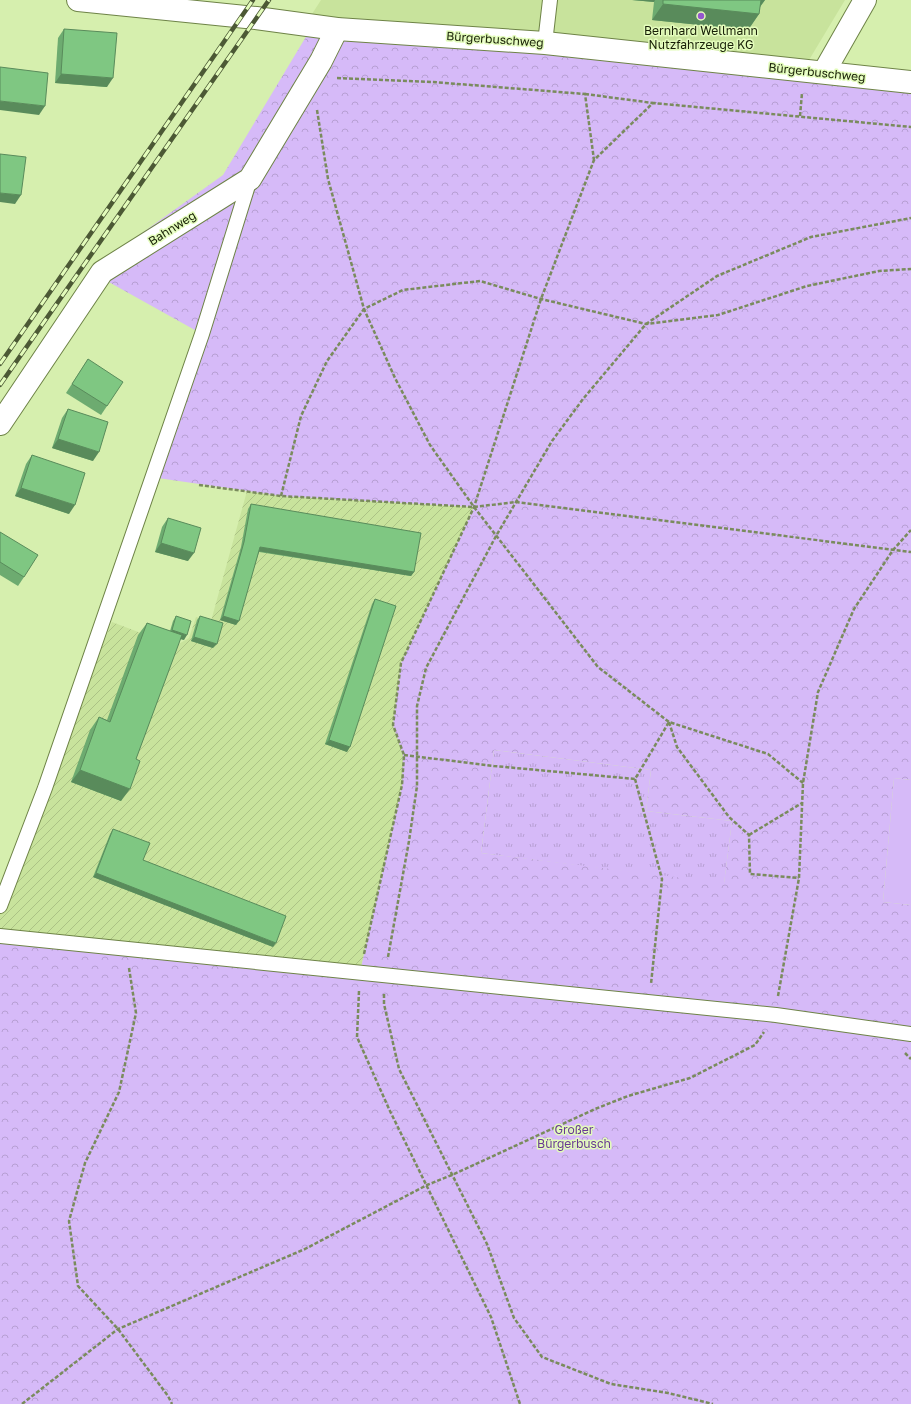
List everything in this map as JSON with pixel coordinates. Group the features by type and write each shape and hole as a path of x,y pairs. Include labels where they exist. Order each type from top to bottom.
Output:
{"street":[{"name":"Bürgerbuschweg","path":"78,0 256,18 338,29 545,43 911,82"},
{"path":"824,72 865,0"},
{"name":"Bahnweg","path":"0,424 102,272 250,179 312,76 338,29"}],"lane":[{"path":"545,43 550,0"},
{"path":"0,906 45,788 202,334 250,179"},
{"path":"0,936 776,1015 911,1034"}],"path":[{"path":"803,783 768,754 668,722 598,667 474,507 430,445 395,378 364,309 328,179 312,76 432,82 585,94 653,103 911,127"},
{"path":"800,116 802,92"},
{"path":"585,94 594,160"},
{"path":"520,1404 491,1317 389,1109 357,1037 360,972 402,785 404,755 392,725 401,663 474,507 541,299 594,160 653,103"},
{"path":"713,1404 668,1393 611,1384 542,1357 514,1318 487,1244 399,1069 384,1004 385,975 409,841 417,786 417,706 426,668 496,536 552,441 583,400 646,324 717,276 811,237 911,218"},
{"path":"281,496 302,416 327,361 364,309 403,290 480,281 541,299 646,324 718,316 807,286 879,271 911,269"},
{"path":"199,484 281,496 474,507 516,502 911,552"},
{"path":"22,1404 118,1329 305,1248 427,1185 452,1175 595,1108 628,1096 690,1078 755,1045 776,1015 799,878 803,783 818,692 854,609 893,550 911,530"},
{"path":"649,1002 662,880 635,779 668,722"},
{"path":"668,722 677,747 729,817 749,835 750,874 799,878"},
{"path":"404,755 494,766 635,779"},
{"path":"749,835 802,803"},
{"path":"127,950 136,1013 119,1092 86,1163 68,1221 78,1286 118,1329 168,1396 172,1404"}],"shaded area":[{"path":"321,0 845,0 803,70 305,25"},
{"path":"247,491 281,496 474,507 401,663 393,725 404,755 402,785 360,972 0,936 0,906 45,788 112,622 175,646 189,638 196,617 211,621"}],"green space":[{"name":"Großer Bürgerbusch","path":"337,29 911,88 911,780 894,778 883,902 911,905 911,1404 0,1404 0,936 360,972 402,785 403,755 393,725 401,663 474,507 281,496 151,477 202,334 89,271 223,175 307,35","holes":["494,750 651,770 646,811 732,821 724,883 481,853"]},
{"path":"494,750 651,770 646,811 732,821 724,884 481,853"},
{"path":"894,778 911,780 911,905 883,902"}],"building":[{"path":"663,0 761,0 759,14 663,4"},
{"path":"64,29 117,33 113,78 61,74"},
{"path":"0,67 48,73 45,106 0,101"},
{"path":"0,154 26,157 21,195 0,193"},
{"path":"88,359 123,382 107,406 72,384"},
{"path":"68,409 108,422 99,452 58,439"},
{"path":"32,455 85,473 75,505 21,488"},
{"path":"251,504 421,533 414,572 260,547 239,621 223,616 244,542"},
{"path":"168,518 201,528 194,553 161,543"},
{"path":"0,532 38,555 24,577 0,562"},
{"path":"375,599 396,606 350,747 329,740"},
{"path":"176,616 191,621 187,635 172,630"},
{"path":"200,616 223,623 217,644 194,637"},
{"path":"147,623 182,635 136,759 140,761 130,789 80,770 99,717 110,722"},
{"path":"113,829 150,843 143,860 286,916 276,943 96,873"}],"railway":[{"path":"0,364 253,0"},
{"path":"0,385 269,0"}],"place":[{"name":"Bernhard Wellmann Nutzfahrzeuge KG","path":"701,16"}]}
